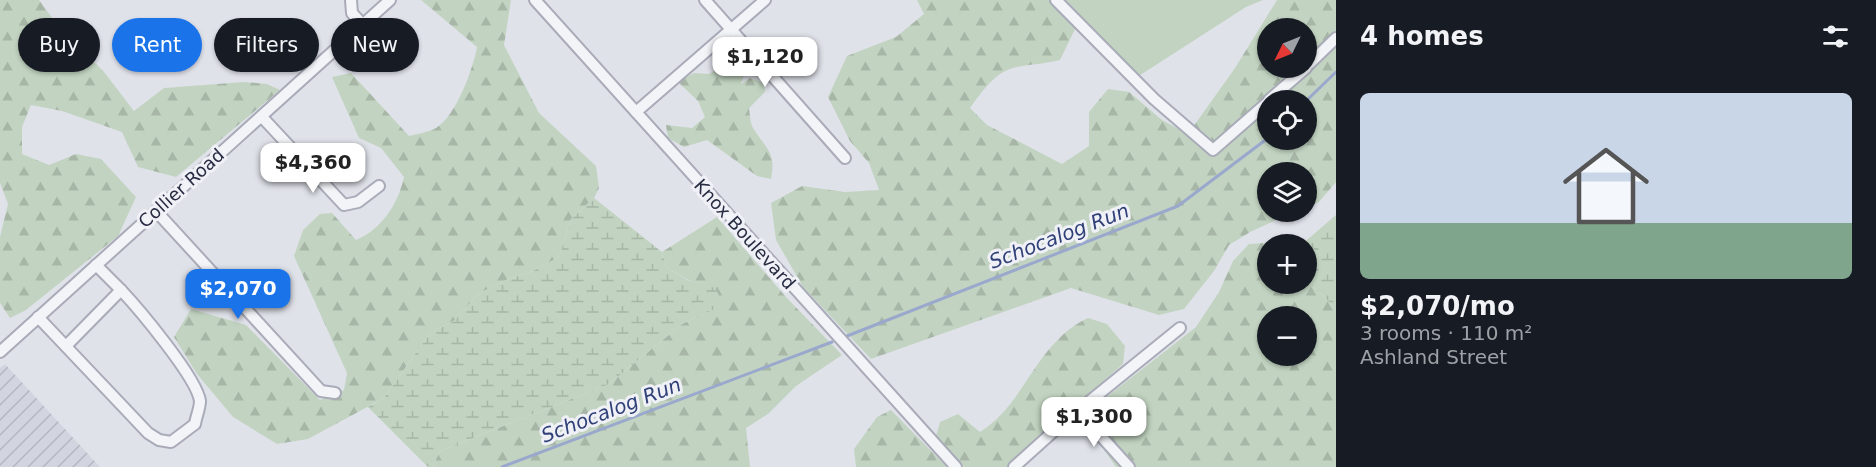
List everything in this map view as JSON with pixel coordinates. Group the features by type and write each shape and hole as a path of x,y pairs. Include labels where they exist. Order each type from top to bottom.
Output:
{"street":[{"path":"351,0 352,13 357,18"},
{"name":"Collier Road","path":"371,18 390,0"},
{"name":"Knox Boulevard","path":"535,0 956,467"},
{"path":"705,0 845,158"},
{"path":"636,112 765,0"},
{"path":"1056,0 1154,99 1213,150 1257,111"},
{"path":"1317,56 1336,38"},
{"name":"Collier Road","path":"0,352 331,54"},
{"path":"1280,90 1294,78"},
{"path":"262,117 344,205 358,202 380,186"},
{"path":"156,211 321,391 335,393"},
{"path":"38,317 148,433 159,440 171,442 195,424 200,402 195,386 136,306 96,265"},
{"path":"66,346 121,290"},
{"path":"1014,467 1180,328"},
{"path":"1079,412 1129,467"}],"shaded area":[{"path":"5,364 100,467 0,467 0,368"}],"green space":[{"path":"0,0 39,0 52,18 18,18 18,72 100,72 100,68 134,111 164,88 244,82 267,84 280,90 176,177 138,167 122,132 62,111 31,105 22,127 22,154 49,165 76,154 101,159 136,197 118,236 26,310 10,318 0,303 0,237 8,204 0,183"},
{"path":"421,0 511,0 504,45 539,113 596,166 599,188 594,198 571,219 559,257 531,272 508,279 478,294 455,320 430,333 384,398 308,439 277,444 233,417 197,374 174,337 191,309 246,325 320,400 344,390 347,373 294,256 303,230 320,214 332,213 356,240 374,229 393,206 404,177 381,148 359,138 332,77 351,73 409,136 436,128 450,113 463,91 477,47"},
{"path":"917,0 1049,0 1076,27 1060,60 1009,69 990,83 970,108 987,125 1062,164 1089,146 1089,112 1108,89 1129,92 1162,120 1188,134 1235,68 1257,32 1257,78 1317,78 1317,18 1266,18 1277,0 1336,0 1336,182 1317,203 1317,162 1257,162 1257,222 1272,222 1229,245 1214,271 1184,309 1159,315 1071,288 871,359 803,287 776,240 771,203 802,186 845,192 879,190 869,163 850,141 828,97 847,56 896,37 924,14"},
{"path":"1049,0 1263,0 1246,7 1131,81"},
{"path":"737,57 745,72 741,84 750,78 764,83 765,92 749,108 753,129 772,158 771,179 757,176 707,140 684,147 668,138 666,125 692,128 705,117 698,101 678,82 694,73 709,74"},
{"path":"594,198 662,252 667,268 689,281 704,283 716,289 723,305 682,324 609,384 440,451 432,467 428,467 368,407 384,398 430,333 455,320 478,294 508,279 531,272 559,257 571,219"},
{"path":"1336,215 1336,309 1317,290 1317,234 1314,234"},
{"path":"717,217 786,297 842,355 796,386 768,414 746,428 750,467 432,467 440,451 609,384 682,324 722,305 704,283 690,281 667,268 662,252"},
{"path":"1257,243 1257,294 1317,294 1317,290 1336,309 1336,467 1116,467 1102,447 1086,413 1196,327 1219,292 1233,261 1249,244"},
{"path":"1088,318 1107,324 1125,346 1123,364 1007,467 964,467 936,436 940,422 958,414 980,432 996,420 1009,405 1055,342"},
{"path":"891,410 947,467 856,467 854,449 877,417"}],"waterway":[{"name":"Schocalog Run","path":"1317,90 1336,72"},
{"name":"Schocalog Run","path":"847,336 1178,206 1257,146"},
{"name":"Schocalog Run","path":"502,467 832,342"}]}
